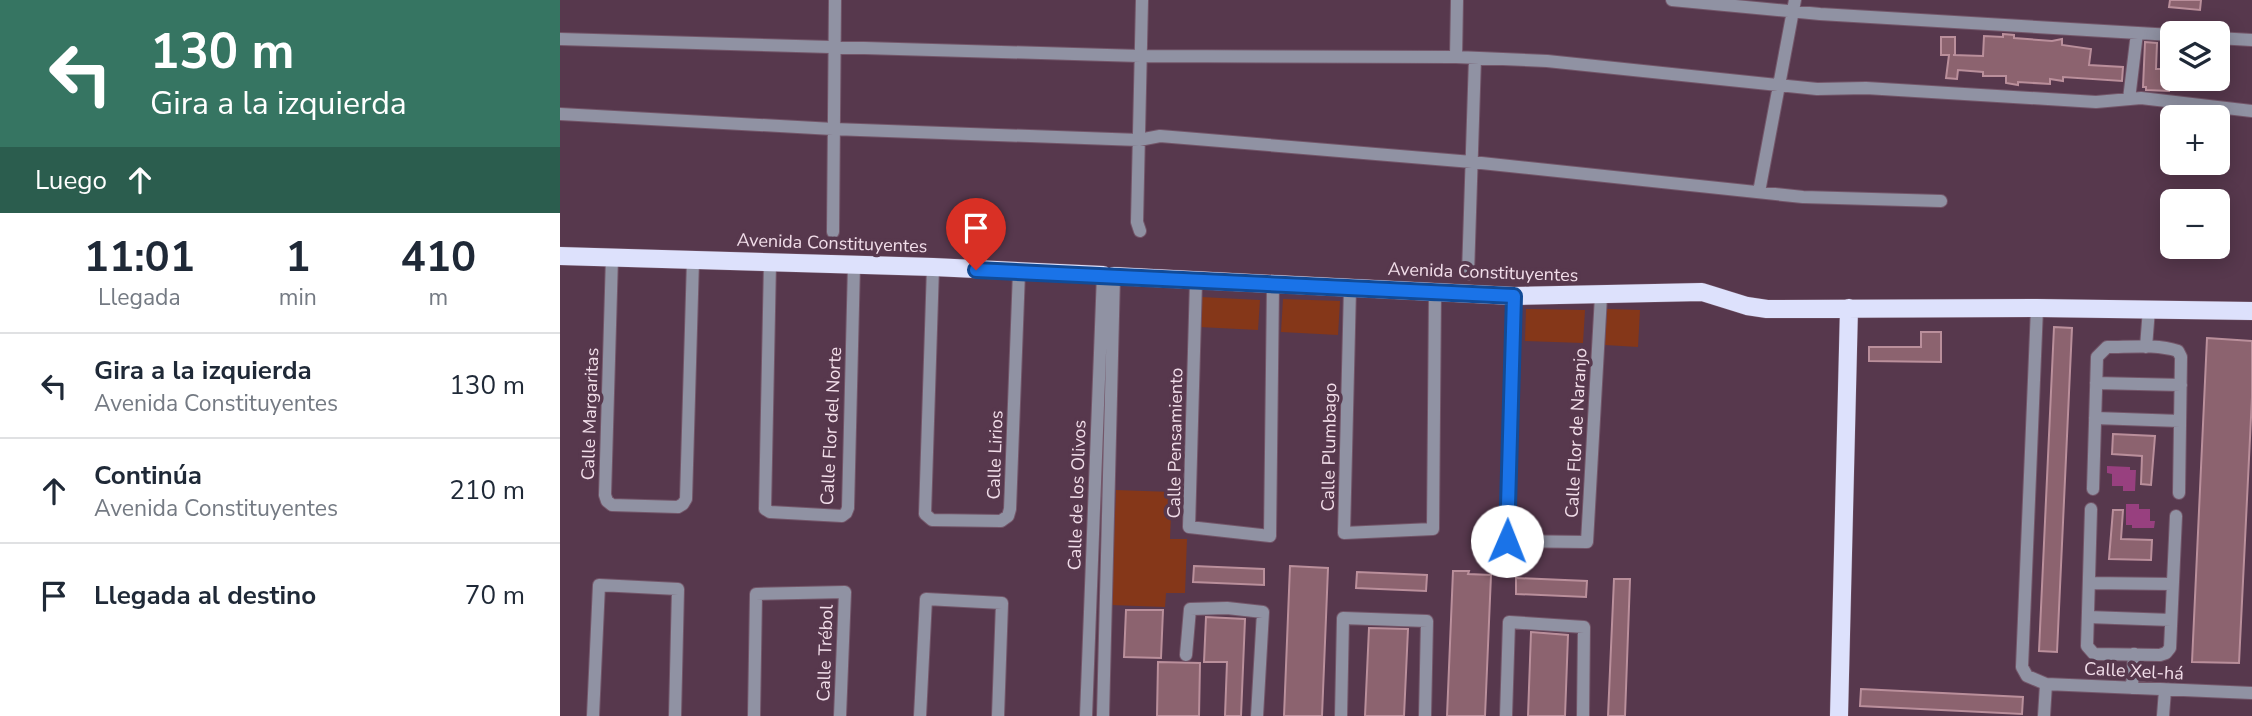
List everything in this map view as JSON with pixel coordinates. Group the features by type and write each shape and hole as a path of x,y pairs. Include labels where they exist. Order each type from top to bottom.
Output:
{"main road":[{"name":"Avenida Constituyentes","path":"560,256 933,267 1514,296 1702,292 1747,306 1767,309 2038,308 2252,311"},
{"path":"1839,716 1849,308"}],"street":[{"path":"833,232 835,0"},
{"path":"1140,231 1137,222 1142,0"},
{"path":"1456,57 1457,0"},
{"path":"1672,0 1793,6 2160,34"},
{"path":"1759,192 1793,6"},
{"path":"2129,99 2137,33"},
{"path":"560,38 1140,56 1456,57 1547,61 1818,89 1878,89 2096,102 2141,98 2252,111"},
{"path":"2230,39 2252,40"},
{"path":"1468,274 1475,58"},
{"path":"560,114 833,129 1139,140 1160,136 1472,162 1803,197 1941,201"},
{"name":"Calle Margaritas","path":"612,257 605,495 612,505 678,507 686,499 693,260"},
{"name":"Calle Flor del Norte","path":"770,262 765,509 770,512 842,516 848,508 854,265"},
{"name":"Calle Lirios","path":"933,267 925,514 932,520 1001,521 1010,509 1019,272"},
{"name":"Calle de los Olivos","path":"1086,716 1108,275"},
{"name":"Calle de los Olivos","path":"1102,716 1108,275"},
{"name":"Calle Pensamiento","path":"1196,281 1189,527 1270,536 1273,285"},
{"name":"Calle Plumbago","path":"1350,288 1344,533 1433,529 1435,293"},
{"name":"Calle Flor de Naranjo","path":"1514,296 1507,541 1587,542 1601,296"},
{"path":"2038,308 2022,667 2027,676 2046,684 2044,716"},
{"path":"2146,347 2149,309"},
{"path":"2093,489 2096,357 2107,347 2146,347 2178,351 2181,357 2179,493"},
{"path":"2096,383 2180,385"},
{"path":"2095,418 2180,421"},
{"path":"2091,509 2087,646 2094,654 2166,653 2170,648 2176,516"},
{"path":"2089,583 2173,584"},
{"path":"593,716 600,585 678,589 675,716"},
{"name":"Calle Trébol","path":"754,716 756,594 845,592 840,716"},
{"path":"920,716 926,599 1002,603 998,716"},
{"path":"1186,655 1190,609 1227,608 1263,612 1257,716"},
{"path":"2088,617 2171,620"},
{"path":"1341,716 1343,618 1427,621 1425,716"},
{"path":"1506,716 1508,622 1584,627 1583,716"},
{"path":"2133,688 2134,654"},
{"name":"Calle Xel-há","path":"2046,684 2252,693"},
{"path":"2163,716 2165,690"}],"shaded area":[{"path":"1201,297 1260,300 1258,330 1199,327"},
{"path":"1283,299 1340,301 1338,335 1281,332"},
{"path":"1526,309 1585,310 1583,343 1525,341"},
{"path":"1607,309 1640,310 1638,347 1605,345"},
{"path":"2107,466 2130,467 2130,470 2136,470 2135,491 2123,491 2123,486 2112,486 2112,474 2107,473"},
{"path":"1116,490 1172,492 1170,539 1187,539 1185,593 1166,593 1165,607 1111,605"},
{"path":"2126,504 2139,504 2139,509 2150,509 2150,521 2155,521 2154,528 2132,528 2132,525 2126,525"}],"building":[{"path":"2170,0 2201,0 2200,10 2169,7"},
{"path":"2003,34 2014,35 2014,38 2052,41 2062,39 2062,45 2091,49 2089,65 2123,67 2122,81 2063,77 2063,81 2050,79 2050,84 2018,82 2018,85 2006,83 2006,76 1983,76 1983,72 1958,70 1957,79 1946,78 1949,55 1941,55 1941,37 1955,37 1953,55 1983,56 1984,36 2003,37"},
{"path":"2145,42 2157,43 2156,69 2160,69 2160,91 2146,90 2146,87 2143,87"},
{"path":"2054,327 2072,328 2057,652 2039,651"},
{"path":"1921,332 1941,332 1941,362 1869,361 1869,347 1921,347"},
{"path":"2207,338 2252,341 2252,397 2239,663 2192,662"},
{"path":"2113,434 2155,436 2151,485 2141,484 2142,456 2112,454"},
{"path":"2113,510 2123,510 2121,539 2152,540 2151,560 2109,559"},
{"path":"1194,566 1264,569 1264,585 1193,582"},
{"path":"1290,566 1328,568 1322,716 1284,716"},
{"path":"1453,571 1491,575 1485,716 1447,716"},
{"path":"1357,572 1427,575 1426,591 1356,588"},
{"path":"1516,578 1587,581 1586,597 1516,594"},
{"path":"1614,579 1630,579 1625,716 1608,716"},
{"path":"1126,610 1163,610 1161,658 1124,657"},
{"path":"1206,617 1245,619 1241,716 1225,716 1227,662 1204,662"},
{"path":"1369,628 1408,629 1404,716 1365,716"},
{"path":"1531,632 1568,635 1565,716 1528,716"},
{"path":"1158,662 1200,663 1199,716 1157,716"},
{"path":"1861,689 2023,697 2022,714 1860,706"}],"route":[{"path":"976,270 1514,296 1507,541"}]}
